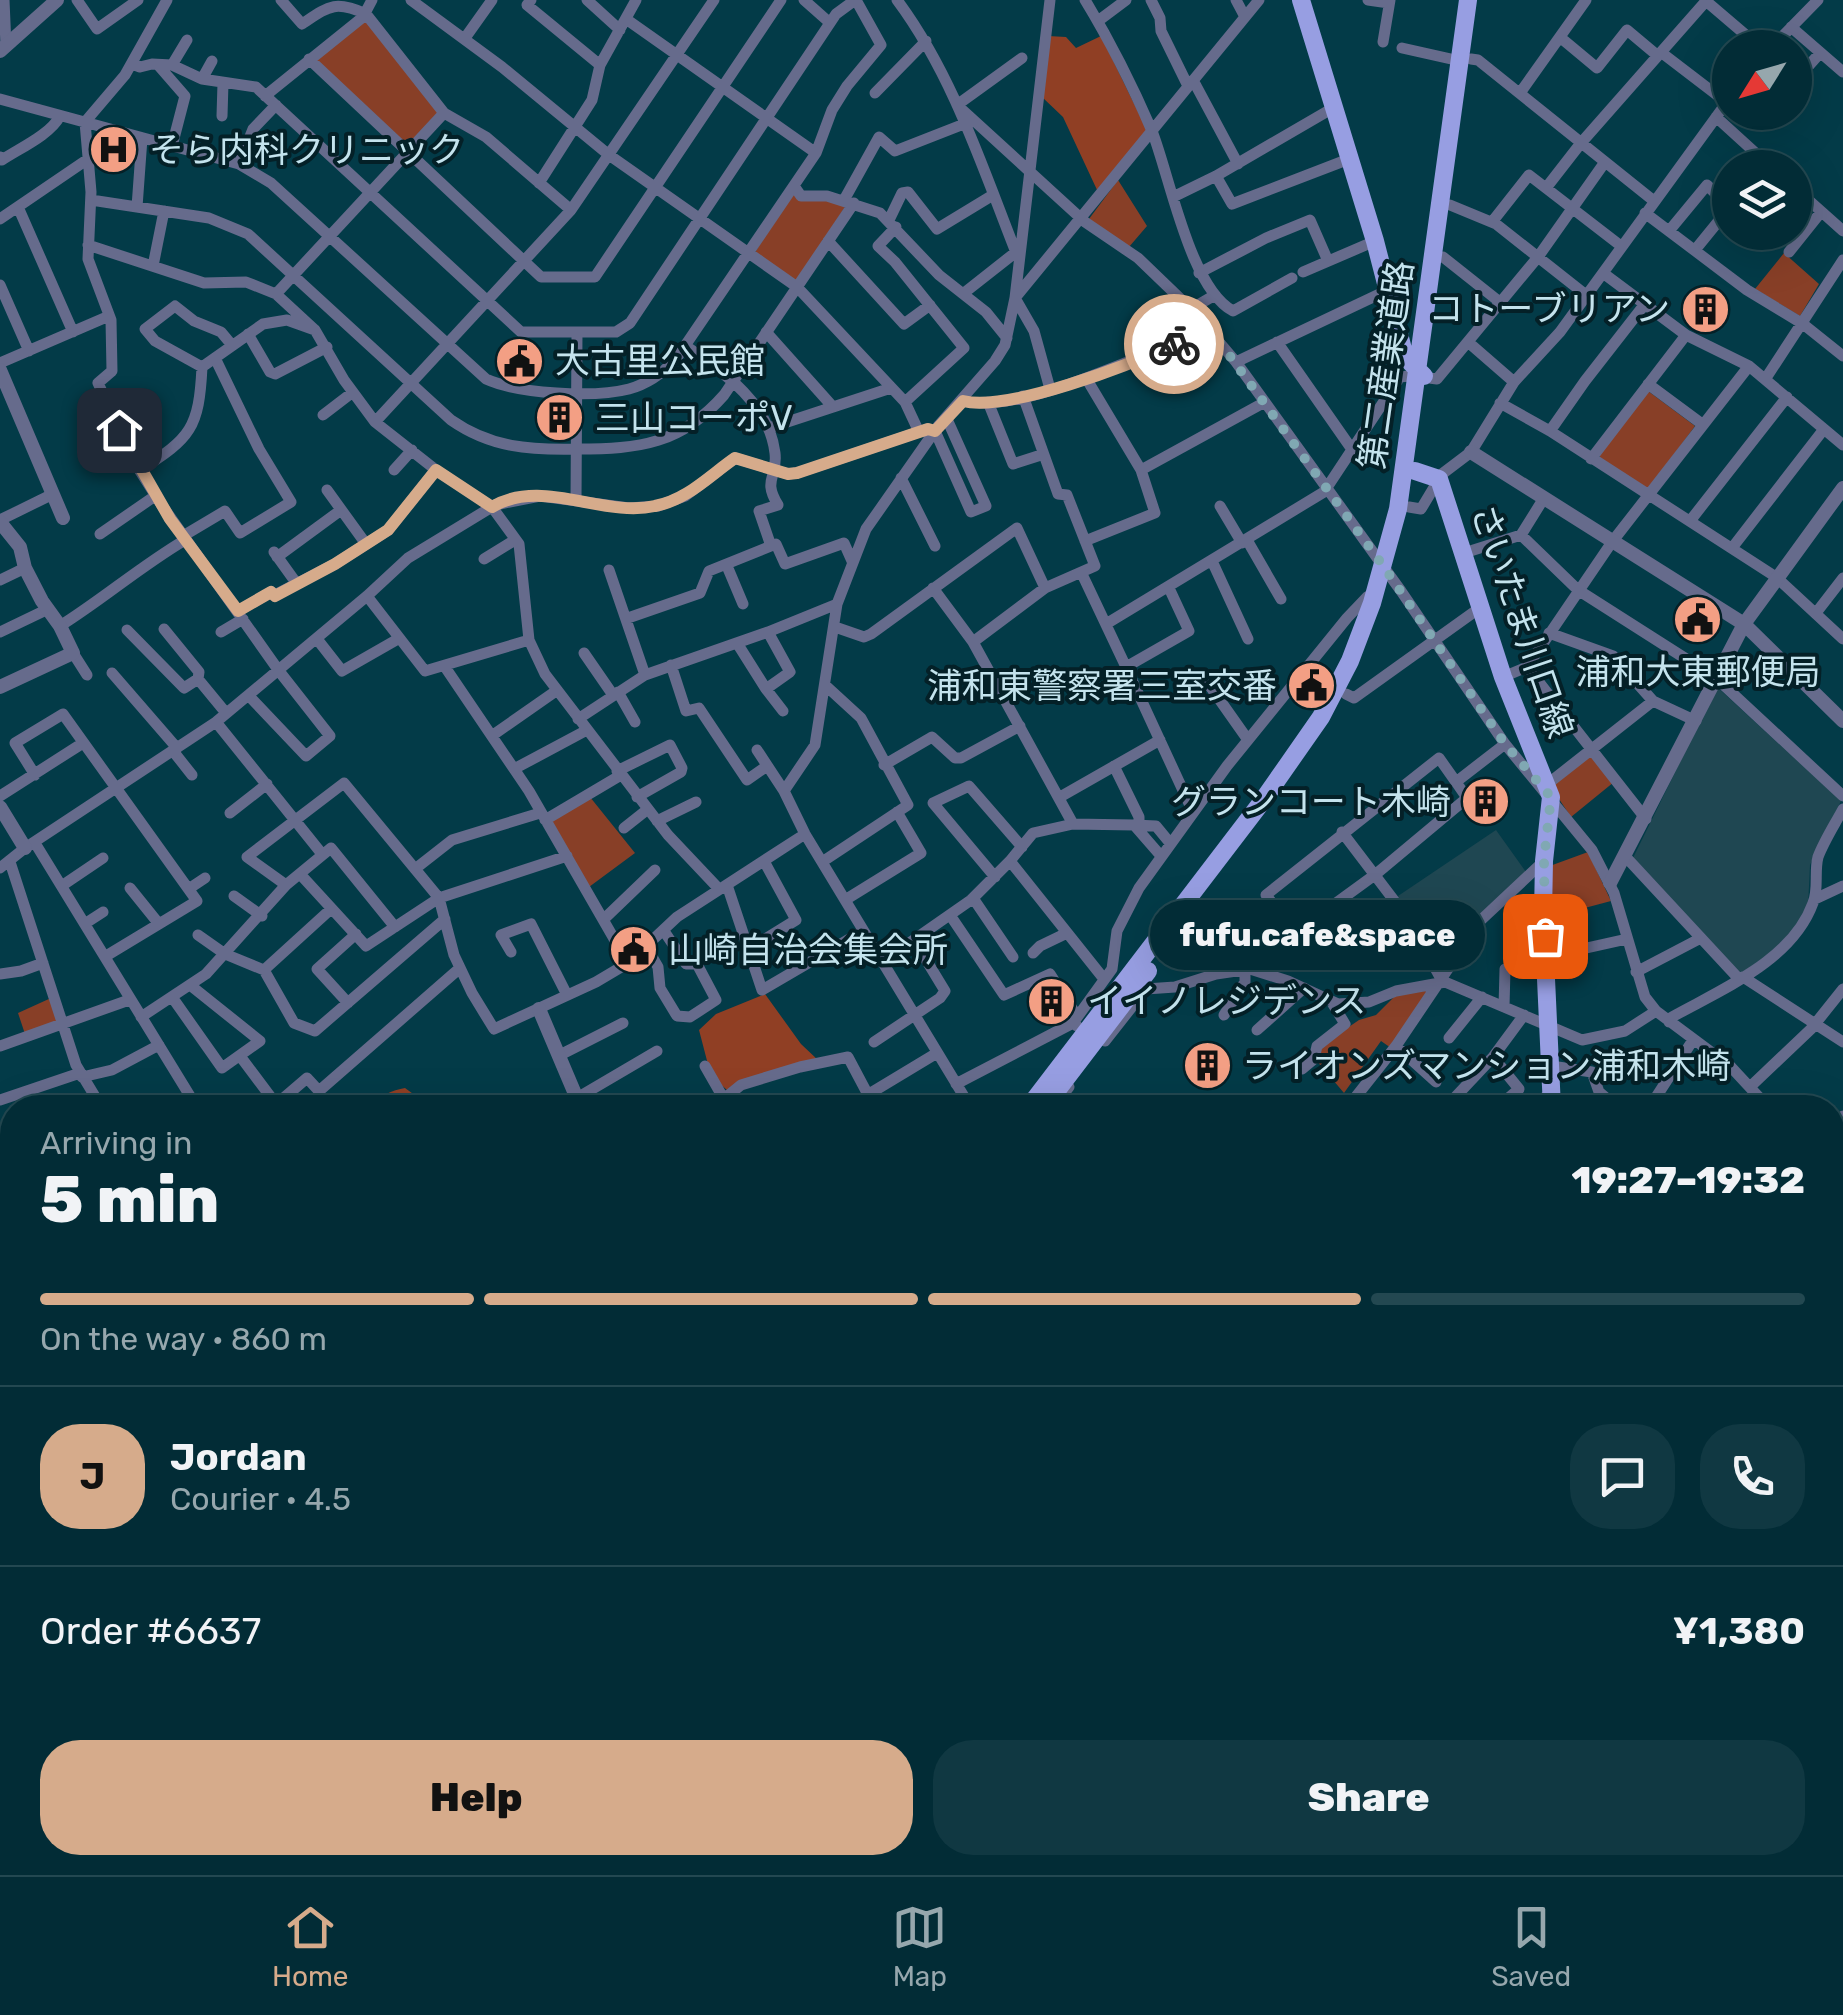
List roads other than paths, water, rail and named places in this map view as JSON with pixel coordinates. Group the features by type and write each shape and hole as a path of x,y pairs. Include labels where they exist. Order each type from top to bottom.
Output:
{"main road":[{"path":"1301,0 1375,241 1405,357 1421,376"},
{"name":"第二産業道路","path":"1036,1095 1079,1024 1287,767 1341,691 1376,593 1388,572 1444,256 1468,0"},
{"name":"第二産業道路","path":"1053,1095 1296,774 1374,630 1409,507 1421,376 1465,60 1480,0"},
{"name":"さいたま川口線","path":"1415,471 1438,478 1503,677 1548,792 1544,860 1552,1095"}],"street":[{"path":"3,49 4,0"},
{"path":"3,49 57,0"},
{"path":"77,0 97,29 138,0"},
{"path":"167,0 117,87 85,122 91,200 88,245 92,272 112,325 112,371 98,383 156,496 330,736 306,756 249,696"},
{"path":"280,0 302,24 330,5 366,14 444,113 486,137 572,210"},
{"path":"264,96 366,14 372,0"},
{"path":"411,0 608,155 796,288 906,402 919,432"},
{"path":"464,38 492,0"},
{"path":"531,0 528,5 600,65"},
{"path":"587,0 678,54 816,153"},
{"path":"539,183 592,100 600,65 636,0"},
{"path":"375,422 572,210 714,0"},
{"path":"309,60 541,277 594,277 781,0"},
{"path":"804,0 830,23"},
{"path":"0,98 238,164 272,183 479,375 499,386 522,391 624,390 643,384 668,368 686,346 816,153 836,104 881,45 855,0 840,9 627,326 616,332 522,332 252,84 165,77"},
{"path":"897,0 926,41 958,105 1017,255"},
{"path":"784,791 815,746 837,604 866,528 935,431 995,361 1007,338 1050,0"},
{"path":"1085,0 1151,130 1199,273 1232,311 1298,275 1375,241"},
{"path":"1098,21 1126,0"},
{"path":"1151,0 1160,18 1161,32 1238,164"},
{"path":"1236,0 1245,16"},
{"path":"1015,298 1259,0"},
{"path":"1368,0 1390,2 1383,42"},
{"path":"1520,92 1586,0"},
{"path":"1818,0 1791,28 1843,72"},
{"path":"1546,188 1706,1 1740,30"},
{"path":"1560,38 1597,68 1627,30 1712,89"},
{"path":"165,77 186,40"},
{"path":"875,94 926,41"},
{"path":"1402,48 1478,60 1654,201"},
{"path":"1812,62 1820,53"},
{"path":"958,105 1022,58"},
{"path":"202,79 212,61"},
{"path":"132,64 158,65 186,96 172,146"},
{"path":"222,116 223,83"},
{"path":"238,164 254,129 276,105"},
{"path":"958,105 1082,219 1138,258 1236,362 1388,572 1505,744 1592,850 1610,883 1645,997 1656,1012 1731,1067 1758,1095"},
{"path":"1174,198 1333,108"},
{"path":"276,294 444,113"},
{"path":"0,157 2,160 56,124 60,116"},
{"path":"1409,507 1420,509 1438,478 1471,452 1514,382 1560,332 1712,122"},
{"path":"91,200 208,218 255,239 451,420 491,442 536,450 620,450 649,445 676,434 710,410 735,380 828,241 879,137 895,151 964,124"},
{"path":"1730,130 1751,150"},
{"path":"136,206 142,138"},
{"path":"0,218 88,159"},
{"path":"1216,176 1232,204 1349,159"},
{"path":"1106,624 1324,492 1400,377 1437,379 1538,257 1605,162"},
{"path":"1492,222 1529,175 1621,246"},
{"path":"1669,231 1707,185 1712,190"},
{"path":"794,186 801,196 849,201 892,223 939,275 986,312 1007,338"},
{"path":"906,402 964,348 878,246 892,223 902,193 908,192 936,229 993,195"},
{"path":"1812,204 1843,231"},
{"path":"1450,205 1492,222 1586,295"},
{"path":"18,207 73,332"},
{"path":"153,266 164,211"},
{"path":"1788,252 1821,212"},
{"path":"1646,213 1843,356"},
{"path":"1199,273 1310,220 1328,261"},
{"path":"1695,250 1712,229"},
{"path":"828,241 904,324 930,305"},
{"path":"88,245 204,283 246,282 276,294 315,330 375,422 492,507 519,544 529,640 556,690 657,821 723,887 762,990 863,930"},
{"path":"105,251 104,255 121,264"},
{"path":"964,292 1017,255"},
{"path":"1444,256 1500,302"},
{"path":"1766,378 1843,260"},
{"path":"1602,273 1686,335 1766,378 1843,445"},
{"path":"0,284 28,351"},
{"path":"1236,362 1388,290"},
{"path":"1190,310 1215,295"},
{"path":"1015,298 1034,331 1050,389"},
{"path":"1550,431 1645,304"},
{"path":"202,367 154,342 145,329 175,306 194,321 221,332 231,344"},
{"path":"63,518 0,367 109,316"},
{"path":"202,367 263,324 281,320 315,330"},
{"path":"963,401 988,402 1050,389 1137,360 1209,330"},
{"path":"576,501 577,332"},
{"path":"766,332 833,407"},
{"path":"248,334 270,372 275,374 327,348"},
{"path":"1592,459 1686,335"},
{"path":"1277,342 1351,448"},
{"path":"1468,342 1514,382"},
{"path":"686,346 735,380 768,428 775,451 775,469 768,489 778,505 759,511 771,546"},
{"path":"60,626 224,511 240,533 291,502 259,449 215,358"},
{"path":"1503,677 1527,667 1612,542 1749,366"},
{"path":"140,470 173,450 195,420 202,367"},
{"path":"1086,378 1140,470 1155,513 1086,541"},
{"path":"1648,384 1702,424"},
{"path":"768,428 892,388"},
{"path":"323,415 353,392"},
{"path":"972,642 1046,588 1095,566 1067,495 1058,494 1022,396"},
{"path":"1690,520 1787,397"},
{"path":"988,402 1013,464 1041,454"},
{"path":"1140,470 1265,402"},
{"path":"1500,403 1776,577 1843,639"},
{"path":"935,431 971,512 986,506 946,417"},
{"path":"1732,548 1824,429"},
{"path":"94,1095 81,1075 5,865 30,845 221,718 408,558 492,507 540,496 630,508 658,506 685,496 735,458 797,473 919,432 935,431"},
{"path":"394,470 412,450"},
{"path":"1471,452 1744,624 1843,721"},
{"path":"220,632 271,592 275,596 388,530 436,470"},
{"path":"901,478 935,546"},
{"path":"1610,883 1744,624 1843,488"},
{"path":"326,490 366,544"},
{"path":"52,494 0,521 20,548 25,568 46,610 60,626 87,675"},
{"path":"100,534 156,496"},
{"path":"1464,553 1522,535 1544,498"},
{"path":"1220,506 1281,599"},
{"path":"297,584 276,554 341,510"},
{"path":"835,626 864,637 1017,528 1046,588"},
{"path":"1522,535 1578,590 1716,678 1843,796"},
{"path":"484,559 515,540"},
{"path":"628,618 700,593 709,572 776,544 784,564 844,543 852,561"},
{"path":"1212,561 1248,639"},
{"path":"727,566 742,604"},
{"path":"0,580 25,568"},
{"path":"609,570 645,675"},
{"path":"1082,574 1193,812"},
{"path":"1816,614 1843,578"},
{"path":"933,588 972,642 1073,824"},
{"path":"1126,667 1189,631 1170,588"},
{"path":"956,1084 1079,1024 1112,969 1117,930 1161,856 1248,740 1366,596 1376,593"},
{"path":"368,596 421,670 430,672 529,640"},
{"path":"578,719 645,675 837,604"},
{"path":"1311,663 1354,698 1480,607"},
{"path":"0,632 46,610"},
{"path":"128,630 184,688 198,679 200,672 164,629"},
{"path":"766,689 790,672 768,632"},
{"path":"1549,633 1613,656 1653,701 1696,721"},
{"path":"317,639 342,671 398,639"},
{"path":"737,643 782,711"},
{"path":"0,687 73,653"},
{"path":"584,653 634,722"},
{"path":"670,665 686,711 699,708 748,780 767,766"},
{"path":"445,667 514,768 628,963"},
{"path":"1527,667 1646,818"},
{"path":"112,673 192,775"},
{"path":"198,679 267,784 322,854"},
{"path":"1204,679 1248,740"},
{"path":"822,862 908,805 861,718 825,685"},
{"path":"493,735 556,690"},
{"path":"1548,792 1591,750 1653,701"},
{"path":"35,775 15,743 63,714 197,901 106,956"},
{"path":"884,765 932,737 955,758 961,758 1020,726"},
{"path":"514,768 587,730"},
{"path":"1060,797 1160,740"},
{"path":"0,796 84,744"},
{"path":"1456,782 1505,744"},
{"path":"415,869 452,840 542,816 670,745 681,772 638,796"},
{"path":"757,750 963,1095"},
{"path":"1439,758 1467,798 1376,874 1294,933 1266,895 1342,832 1439,758"},
{"path":"1114,766 1139,817 1136,825"},
{"path":"286,885 247,857 344,783 439,898 460,968 494,1029 628,963 677,918 806,834"},
{"path":"230,813 267,784"},
{"path":"995,877 934,803 969,786 1022,847"},
{"path":"657,821 696,802"},
{"path":"0,807 63,885 189,1095"},
{"path":"624,828 648,809"},
{"path":"1669,1022 1741,978 1786,945 1804,924 1815,899 1818,858 1843,809"},
{"path":"845,900 921,852 897,812"},
{"path":"882,962 973,898 1033,833 1073,824 1156,826 1170,843"},
{"path":"1136,825 1161,856"},
{"path":"1342,832 1409,920 1438,980"},
{"path":"142,1017 190,986 262,916 286,885 331,848 395,927"},
{"path":"300,874 366,946 439,898 567,856"},
{"path":"1624,856 1741,978 1843,1042"},
{"path":"63,885 103,858"},
{"path":"749,949 796,920 764,860"},
{"path":"1358,1095 1396,1046 1480,920 1544,860"},
{"path":"1010,862 1104,979"},
{"path":"604,919 655,870"},
{"path":"190,888 205,878"},
{"path":"1815,899 1843,886"},
{"path":"130,888 159,924"},
{"path":"234,896 262,916"},
{"path":"973,898 1014,958"},
{"path":"264,970 331,908"},
{"path":"86,923 103,912"},
{"path":"950,915 1004,995 1050,974 1079,1024"},
{"path":"198,935 225,954 264,970 294,1023 315,1031 445,919"},
{"path":"1344,956 1409,920"},
{"path":"511,952 501,935 531,924 568,995"},
{"path":"648,948 658,968 660,988 678,1016 690,1017 716,1000 697,964 686,964 664,931"},
{"path":"1216,974 1216,966 1252,932"},
{"path":"1033,953 1068,933"},
{"path":"348,1003 318,969 356,934"},
{"path":"1504,1007 1505,969 1547,964 1627,938"},
{"path":"1636,972 1701,938"},
{"path":"874,1042 940,998 944,991 914,940"},
{"path":"0,974 43,963"},
{"path":"287,1095 307,1078 319,1091 460,968"},
{"path":"1224,1015 1245,982 1245,969"},
{"path":"1063,1095 1146,990 1175,987 1245,969 1338,1004 1368,1002 1438,980 1461,986 1582,1040 1624,1030 1656,1012"},
{"path":"172,997 222,1068 260,1041 190,986"},
{"path":"1256,1030 1304,988"},
{"path":"1750,1086 1814,1026 1843,989"},
{"path":"1450,1038 1482,997"},
{"path":"0,1046 129,1000"},
{"path":"1302,1069 1314,1058 1317,1046 1346,1024 1331,1001"},
{"path":"539,1009 576,1095"},
{"path":"1456,1095 1493,1057 1524,1016"},
{"path":"558,1056 623,1023"},
{"path":"1658,1095 1694,1040"},
{"path":"16,1095 112,1070 159,1045"},
{"path":"1396,1046 1436,1082"},
{"path":"594,1095 657,1051"},
{"path":"734,1095 742,1086 848,1056 869,1094 937,1053"},
{"path":"240,1056 267,1095"},
{"path":"1493,1057 1519,1089 1512,1095"},
{"path":"704,1066 722,1095"},
{"path":"1551,1066 1592,1072 1603,1095"}],"place":[{"name":"そら内科クリニック","path":"114,150"},
{"name":"コトーブリアン","path":"1705,309"},
{"name":"大古里公民館","path":"520,361"},
{"name":"三山コーポV","path":"560,418"},
{"name":"浦和大東郵便局","path":"1698,620"},
{"name":"浦和東警察署三室交番","path":"1312,686"},
{"name":"グランコート木崎","path":"1486,802"},
{"name":"fufu.cafe&space","path":"1545,936"},
{"name":"山崎自治会集会所","path":"633,950"},
{"name":"イイノレジデンス","path":"1052,1001"},
{"name":"ライオンズマンション浦和木崎","path":"1207,1066"}]}
